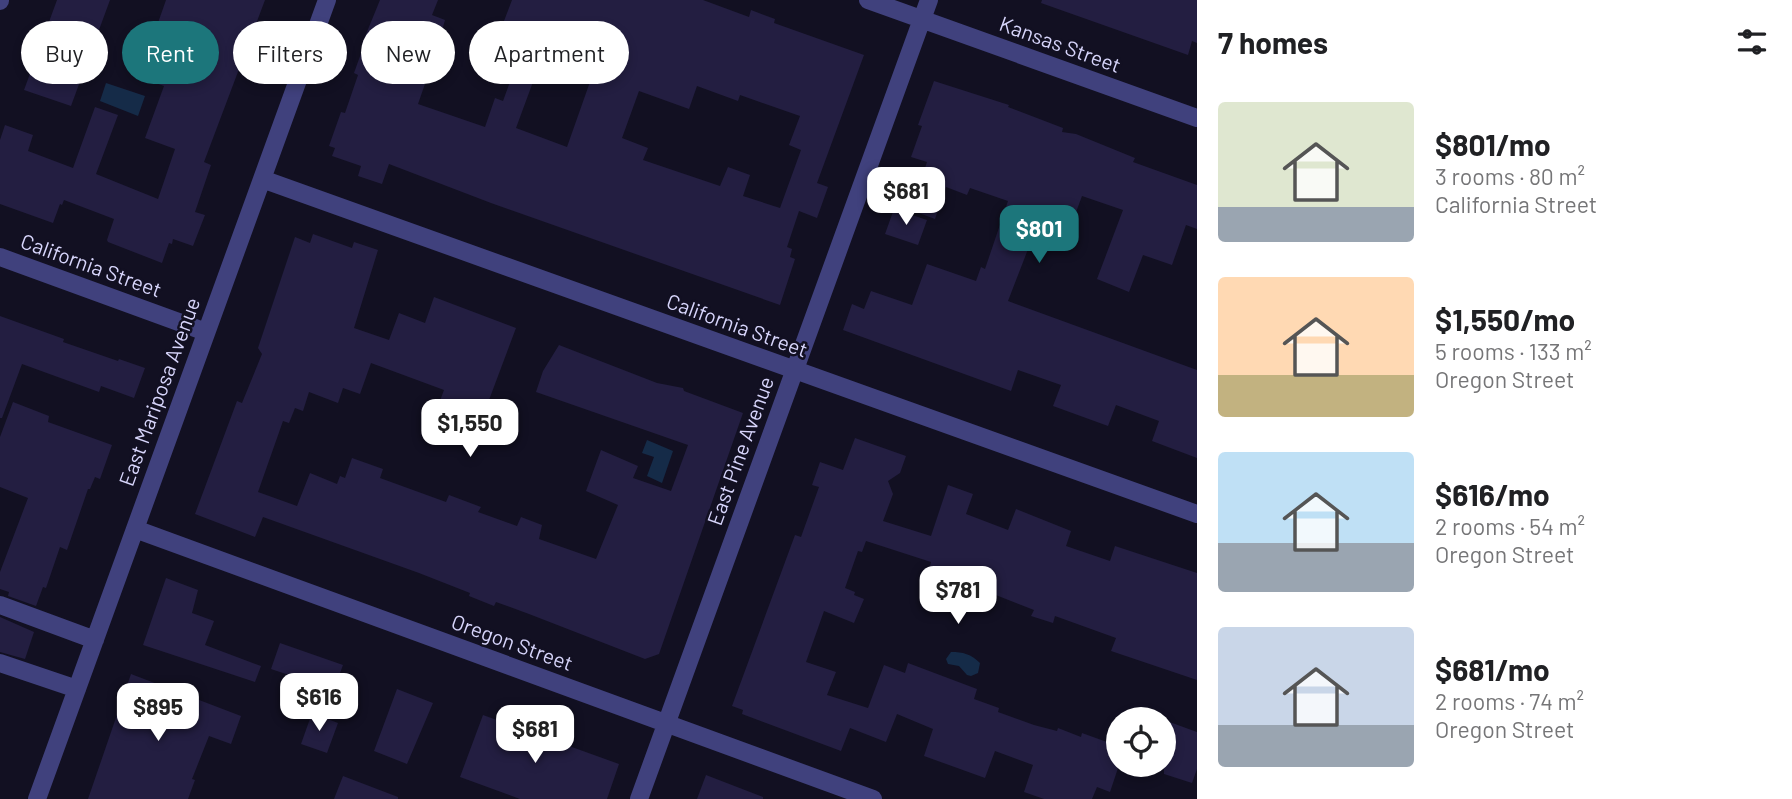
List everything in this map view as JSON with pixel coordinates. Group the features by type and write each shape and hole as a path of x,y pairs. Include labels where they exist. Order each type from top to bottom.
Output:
{"street":[{"name":"East Mariposa Avenue","path":"37,799 327,0"},
{"name":"Kansas Street","path":"868,0 1197,118"},
{"name":"East Pine Avenue","path":"639,799 929,0"},
{"name":"California Street","path":"262,179 1197,514"},
{"name":"California Street","path":"0,257 206,332"},
{"name":"Oregon Street","path":"135,529 873,799"},
{"path":"0,605 95,640"},
{"path":"0,663 77,689"}],"water":[{"path":"108,84 145,96 138,116 100,101"},
{"path":"647,440 673,451 662,483 647,476 654,457 642,453"},
{"path":"951,652 967,654 977,660 980,663 978,673 967,675 959,666 948,664 946,659"}],"building":[{"path":"57,0 110,0 102,21 49,21"},
{"path":"166,0 265,0 257,21 233,21 233,84 204,162 211,165 195,212 205,215 193,246 173,239 162,263 108,242 114,219 64,200 53,223 0,204 0,140 5,125 33,135 28,151 73,168 95,107 118,115 96,174 158,199 175,149 145,138 164,86 158,84 219,84 219,21 159,21"},
{"path":"380,0 438,0 432,15 445,20 371,21"},
{"path":"512,0 703,0 749,17 751,10 775,19 774,23 864,55 817,183 828,187 817,218 799,211 787,247 792,249 790,257 795,259 780,305 389,164 382,184 358,176 361,166 332,156 335,148 329,146 341,112 345,113 358,75 354,73 361,53 361,84 425,84 418,104 485,127 495,98 503,101 509,84 532,84 516,128 567,147 589,84 629,84 629,21 504,21","holes":["697,86 738,101 740,95 800,116 789,145 801,150 780,208 743,196 750,175 728,167 720,186 643,160 648,148 622,138 639,91 689,109"]},
{"path":"1042,0 1197,0 1197,43 1192,41 1188,55 1041,3"},
{"path":"934,81 1009,105 1008,107 1063,128 1062,132 1076,134 1135,158 1133,162 1197,185 1197,229 1186,225 1172,265 1143,255 1129,292 1097,279 1123,210 1082,196 1072,223 1042,213 1008,301 1197,370 1197,458 1152,441 1159,421 1116,405 1108,426 1053,406 1061,385 1018,370 1011,391 843,330 852,304 864,309 871,291 912,305 927,264 976,281 981,267 985,269 1008,201 970,188 967,195 946,187 935,219 911,210 927,162 911,157 922,126 918,125"},
{"path":"26,84 79,84 71,106 24,90"},
{"path":"894,209 927,220 918,245 885,234"},
{"path":"313,234 352,248 354,242 378,250 354,328 389,340 399,313 425,323 434,297 516,328 486,408 493,410 479,447 454,438 452,445 427,436 444,390 371,363 360,394 343,388 338,403 309,392 303,411 295,408 289,423 283,421 258,492 297,506 310,473 337,484 340,476 345,478 352,458 383,469 380,478 446,502 449,495 481,507 478,512 517,526 521,517 542,525 539,539 596,559 618,505 586,491 601,450 638,466 633,478 671,491 688,445 536,392 543,371 559,345 657,383 683,388 684,391 743,413 659,654 645,659 496,602 494,606 469,596 470,593 419,573 263,517 255,537 195,514 237,401 242,403 262,354 258,348 295,237 310,243"},
{"path":"0,316 64,339 63,342 145,368 134,398 101,386 99,392 22,364 0,418"},
{"path":"13,402 49,416 48,422 112,445 100,479 95,477 88,489 67,550 60,547 46,588 43,587 36,606 8,596 9,592 0,589 0,572 28,498 0,487 0,437"},
{"path":"855,438 906,456 900,473 888,481 893,494 883,521 931,536 948,485 973,494 966,514 1008,530 1016,509 1071,531 1066,546 1110,561 1115,546 1197,573 1197,680 1111,651 1116,638 1055,616 1053,623 1031,616 1034,610 978,588 980,583 930,566 931,562 866,541 862,552 858,551 845,588 864,599 854,623 824,611 806,662 836,672 827,695 868,708 884,665 905,673 908,663 977,689 974,699 999,708 998,712 1034,725 1057,731 1058,728 1081,737 1082,733 1106,742 1106,777 1115,777 1110,792 1097,787 1092,799 1044,799 1024,792 1033,765 995,751 985,778 924,756 933,729 897,714 886,742 850,728 841,751 742,714 743,710 732,706 795,535 801,537 819,487 812,485 820,462 843,470"},
{"path":"166,578 198,590 192,613 214,621 205,645 261,666 255,682 143,645"},
{"path":"0,617 34,632 25,659 0,652"},
{"path":"280,643 343,665 327,709 286,692 292,676 271,669"},
{"path":"131,674 241,716 231,744 209,736 192,779 195,780 188,799 88,799"},
{"path":"397,689 433,703 407,764 374,751"},
{"path":"312,713 338,723 327,753 301,744"},
{"path":"483,715 619,764 607,799 520,799 460,777"},
{"path":"1176,724 1197,732 1197,769 1192,783 1173,777 1176,777"},
{"path":"706,775 763,797 763,799 697,799"},
{"path":"343,776 398,797 398,799 334,799"}]}
